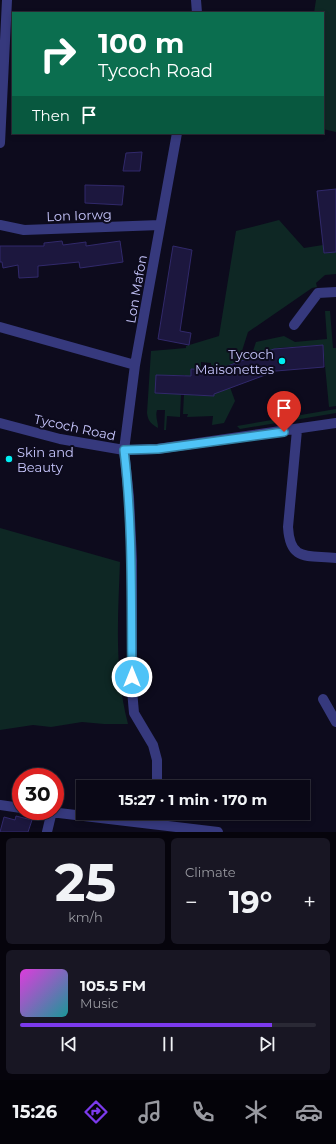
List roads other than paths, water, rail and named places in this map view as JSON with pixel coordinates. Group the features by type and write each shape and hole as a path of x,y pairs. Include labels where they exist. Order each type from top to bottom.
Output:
{"street":[{"path":"0,143 7,0"},
{"path":"196,0 196,12"},
{"name":"Lon Mafon","path":"157,780 157,760 153,745 134,713 132,690 132,560 130,497 124,450 135,366 177,134"},
{"name":"Lon Iorwg","path":"0,225 24,230 160,225"},
{"path":"294,325 318,293 336,292"},
{"path":"0,327 135,366"},
{"name":"Tycoch Road","path":"0,423 60,439 124,450 158,449 297,430 336,423"},
{"path":"297,430 288,527 289,542 294,551 303,555 336,558"},
{"path":"323,699 336,722"},
{"path":"0,805 12,807"},
{"path":"64,814 218,832"},
{"path":"47,832 48,820"},
{"path":"151,824 152,820"}],"place":[{"name":"Tycoch Maisonettes","path":"282,361"},
{"name":"Skin and Beauty","path":"9,459"}]}
